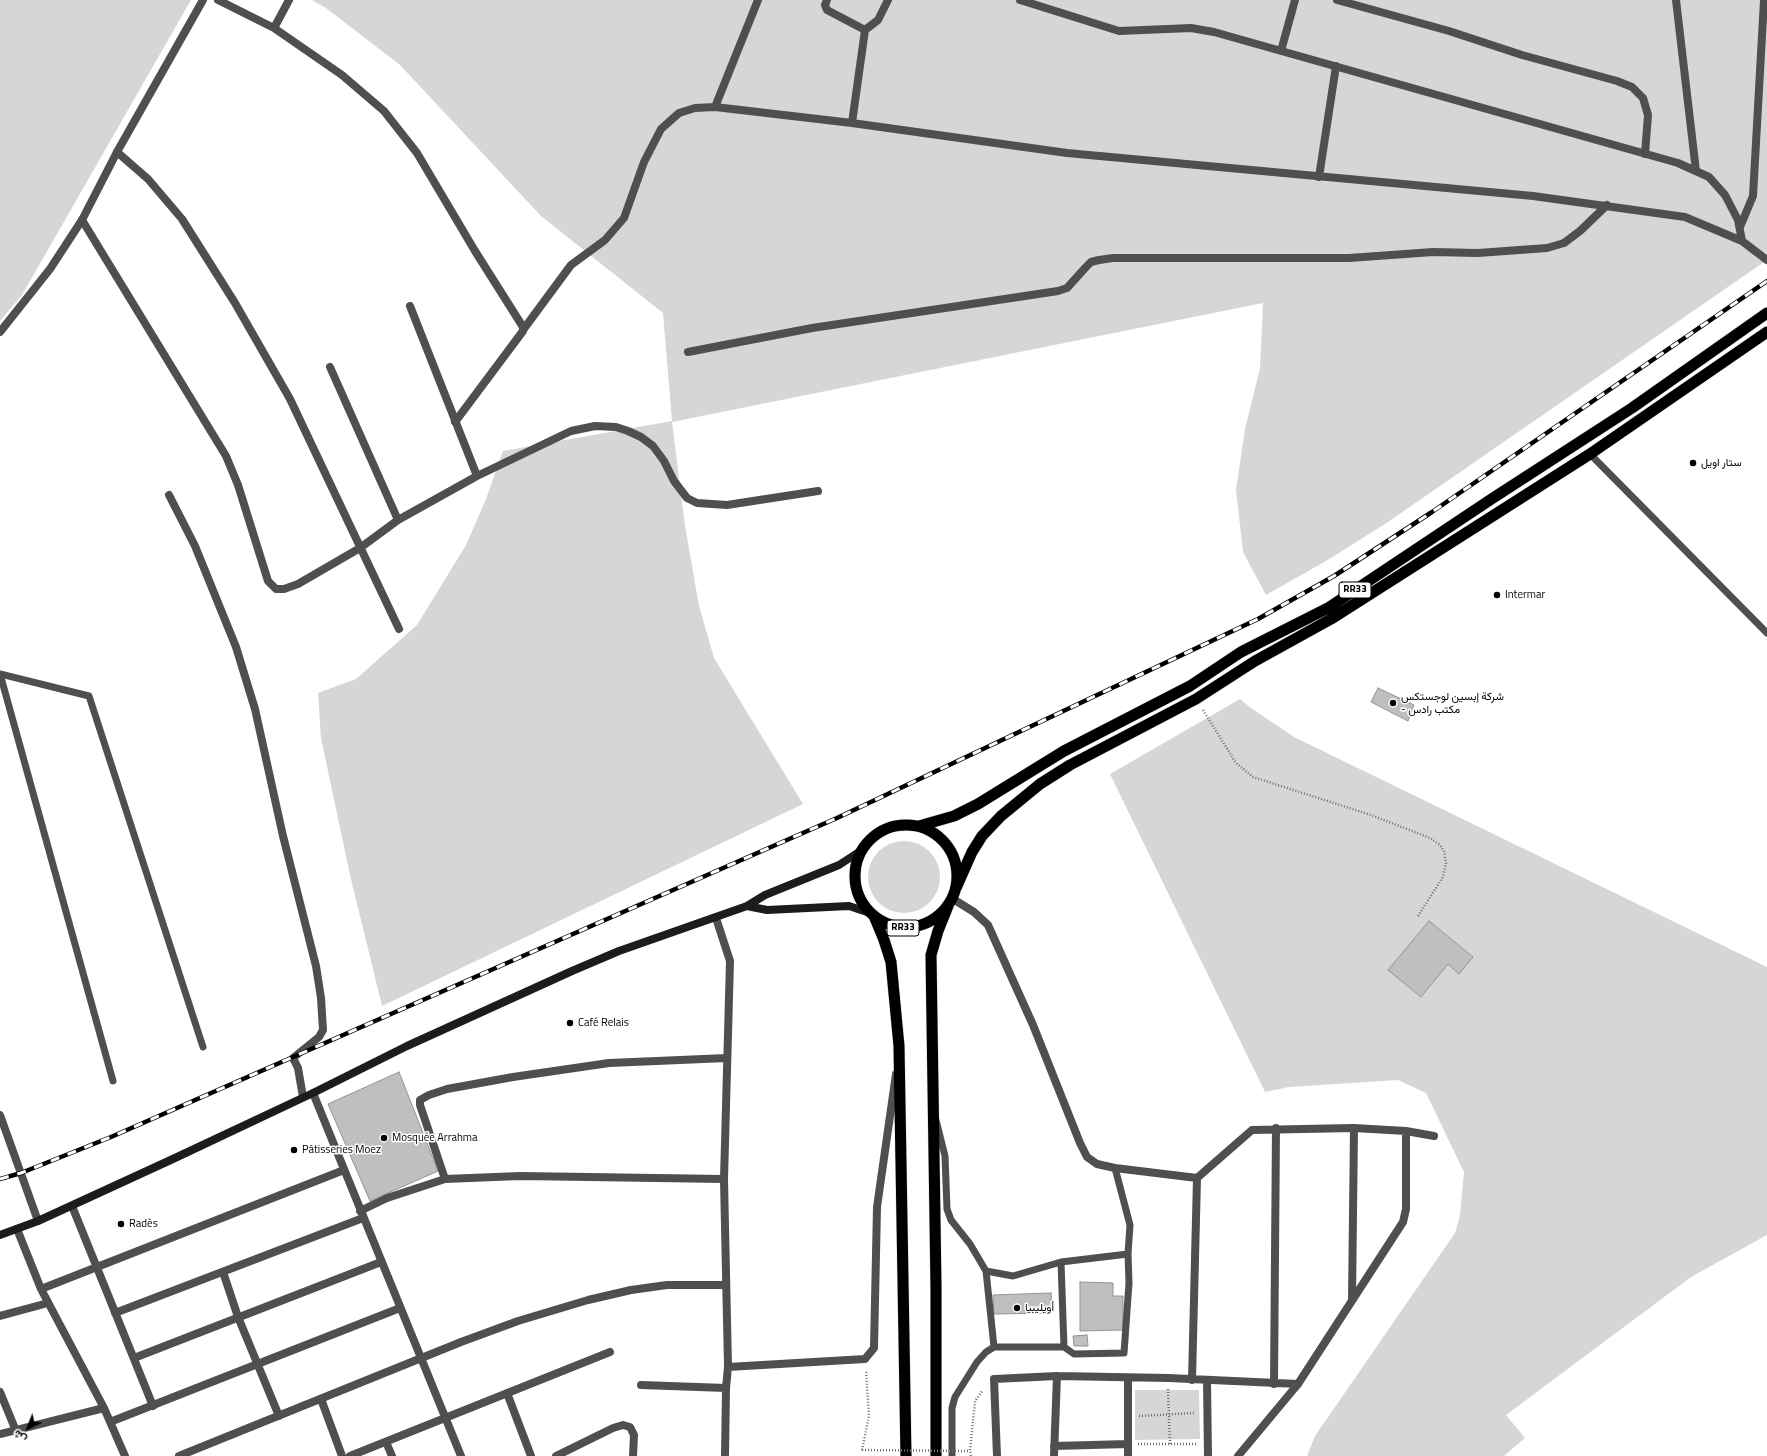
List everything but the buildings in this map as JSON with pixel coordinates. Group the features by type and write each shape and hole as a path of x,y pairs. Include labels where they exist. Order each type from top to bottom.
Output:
{"highway":[{"name":"RR33","path":"919,826 954,816 978,804 1064,751 1190,686 1241,652 1328,608 1493,498 1632,408 1767,313"},
{"name":"RR33","path":"952,898 957,872 954,857 946,844 934,833 919,826 908,825 886,828 872,837 862,850 856,863 854,877 856,891 872,915 884,923 895,927 907,928 930,922 940,915 952,898 972,852 982,836 1000,816 1040,784 1070,765 1196,699 1255,661 1331,619 1590,454 1767,332"},
{"path":"936,1456 936,1287 932,1108 931,955 938,931 952,898"},
{"path":"872,915 884,940 891,962 900,1046 906,1456"}],"main road":[{"name":"RR33","path":"0,1235 38,1221 72,1206 302,1097 314,1093 407,1046 572,971 619,951 747,906 765,895 834,867 862,850"},
{"name":"RR33","path":"747,906 767,910 848,906 872,915"}],"street":[{"path":"0,332 50,269 82,220 118,152 203,0"},
{"path":"218,0 274,28 342,75 384,111 417,153 523,330"},
{"path":"274,28 289,0"},
{"path":"715,107 758,0"},
{"path":"827,0 825,5 827,10 865,30"},
{"path":"852,124 865,30 878,20 888,0"},
{"path":"1020,0 1119,31 1126,32 1191,28 1214,32 1678,163 1709,177 1725,195 1740,227 1742,241"},
{"path":"1281,51 1295,0"},
{"path":"1337,0 1449,31 1522,55 1618,81 1632,87 1643,98 1648,115 1645,154"},
{"path":"1676,0 1696,171"},
{"path":"1740,227 1753,196 1764,0"},
{"path":"1319,177 1336,66"},
{"path":"455,422 571,265 605,240 624,218 644,162 661,129 679,113 695,108 715,107 1067,153 1486,191 1607,205 1685,217 1742,241 1767,260"},
{"path":"118,152 148,179 182,219 235,303 290,399 399,629"},
{"path":"688,352 812,328 1058,291 1067,288 1091,262 1106,259 1349,258 1434,252 1478,253 1547,248 1564,243 1580,231 1607,205"},
{"path":"82,220 226,456 238,485 268,581 276,590 298,584 360,548 398,520 476,476 571,431 594,426 616,427 641,437 653,446 664,461 674,481 687,498 697,503 727,505 818,491"},
{"path":"410,306 476,476"},
{"path":"330,367 398,520"},
{"path":"169,495 194,546 236,647 254,709 316,966 322,998 323,1030 319,1037 293,1058 298,1068 302,1097"},
{"path":"952,898 974,912 988,925 1034,1025 1080,1143 1087,1157 1097,1164 1115,1168 1197,1178"},
{"path":"716,918 730,961 724,1179 728,1367 726,1388 725,1456"},
{"path":"728,1367 865,1359 874,1348 877,1207 900,1046"},
{"path":"445,1179 420,1105 420,1100 429,1095 447,1089 513,1077 609,1063 727,1058"},
{"path":"314,1093 420,1360 461,1456"},
{"path":"0,1115 38,1221"},
{"path":"1274,1384 1276,1128"},
{"path":"1192,1380 1197,1178 1252,1130 1276,1128 1354,1128 1406,1131 1434,1136"},
{"path":"1352,1301 1354,1128"},
{"path":"1238,1456 1298,1384 1403,1222 1406,1209 1406,1131"},
{"path":"41,1288 344,1170"},
{"path":"115,1313 223,1272 362,1214 386,1198 445,1179 520,1176 724,1179"},
{"path":"72,1206 98,1267 153,1406"},
{"path":"17,1229 48,1303 104,1408 125,1456"},
{"path":"134,1358 381,1262"},
{"path":"223,1272 238,1317 279,1416"},
{"path":"179,1456 420,1360 461,1342 518,1321 588,1300 632,1290 667,1285 726,1285"},
{"path":"0,1316 48,1303"},
{"path":"110,1422 400,1308"},
{"path":"350,1456 610,1352"},
{"path":"997,1456 994,1380 1057,1376 1128,1379 1169,1378 1207,1381 1298,1384"},
{"path":"1054,1456 1057,1376"},
{"path":"1128,1379 1128,1456"},
{"path":"1207,1381 1208,1456"},
{"path":"641,1386 726,1388"},
{"path":"0,1392 16,1431"},
{"path":"507,1393 531,1456"},
{"path":"321,1399 342,1456"},
{"path":"0,1434 104,1408"},
{"path":"556,1456 613,1428 623,1425 630,1427 634,1435 633,1456"},
{"path":"386,1442 392,1456"},
{"path":"1054,1446 1128,1444"}],"lane":[{"path":"1590,454 1767,633"},
{"path":"113,1081 0,674 89,696 203,1047"},
{"path":"932,1108 941,1135 944,1156 947,1209 951,1220 970,1244 986,1271 994,1347"},
{"path":"952,1456 952,1408 955,1396 977,1362 986,1352 994,1347 1064,1347 1074,1354 1124,1353 1129,1282 1128,1254 1130,1225 1115,1168"},
{"path":"986,1271 1013,1276 1061,1262 1128,1254"},
{"path":"1061,1262 1064,1347"}],"path":[{"path":"1196,699 1236,763 1253,777 1371,815 1430,838 1440,846 1444,851 1446,863 1442,877 1418,916"},
{"path":"865,1359 869,1416 862,1450 970,1451"},
{"path":"1169,1378 1168,1414 1170,1444"},
{"path":"971,1456 970,1451 975,1401"},
{"path":"1129,1416 1208,1413"},
{"path":"1128,1444 1208,1444"}],"shaded area":[{"path":"0,0 191,0 22,295 0,321"},
{"path":"312,0 1767,0 1767,260 1385,524 1326,561 1266,595 1243,552 1236,490 1245,429 1260,368 1263,303 672,422 685,526 699,606 714,658 803,804 382,1006 350,875 321,738 318,693 356,679 417,625 466,545 486,499 503,451 672,421 663,313 541,216 400,65 326,8"},
{"path":"1240,699 1294,737 1767,967 1767,1235 1691,1277 1506,1415 1525,1438 1504,1456 1307,1456 1315,1436 1455,1233 1460,1216 1464,1172 1426,1093 1398,1080 1289,1087 1265,1092 1110,774"},
{"path":"897,841 911,841 918,843 930,851 938,863 940,877 938,891 930,903 918,911 911,913 897,913 890,911 878,903 870,891 868,884 868,870 870,863 878,851 890,843"},
{"path":"1135,1390 1199,1390 1200,1439 1135,1440"}],"railway":[{"path":"0,1179 21,1173 111,1137 837,818 1258,619 1334,576 1432,512 1767,281"}],"place":[{"name":"ستار اويل","path":"1693,463"},
{"name":"Intermar","path":"1497,595"},
{"name":"شركة إبسين لوجستكس - مكتب رادس","path":"1393,703"},
{"name":"Café Relais","path":"570,1023"},
{"name":"Mosquée Arrahma","path":"384,1138"},
{"name":"Pâtisseries Moez","path":"294,1150"},
{"name":"Radès","path":"121,1224"},
{"name":"أويليبيا","path":"1017,1308"}]}
